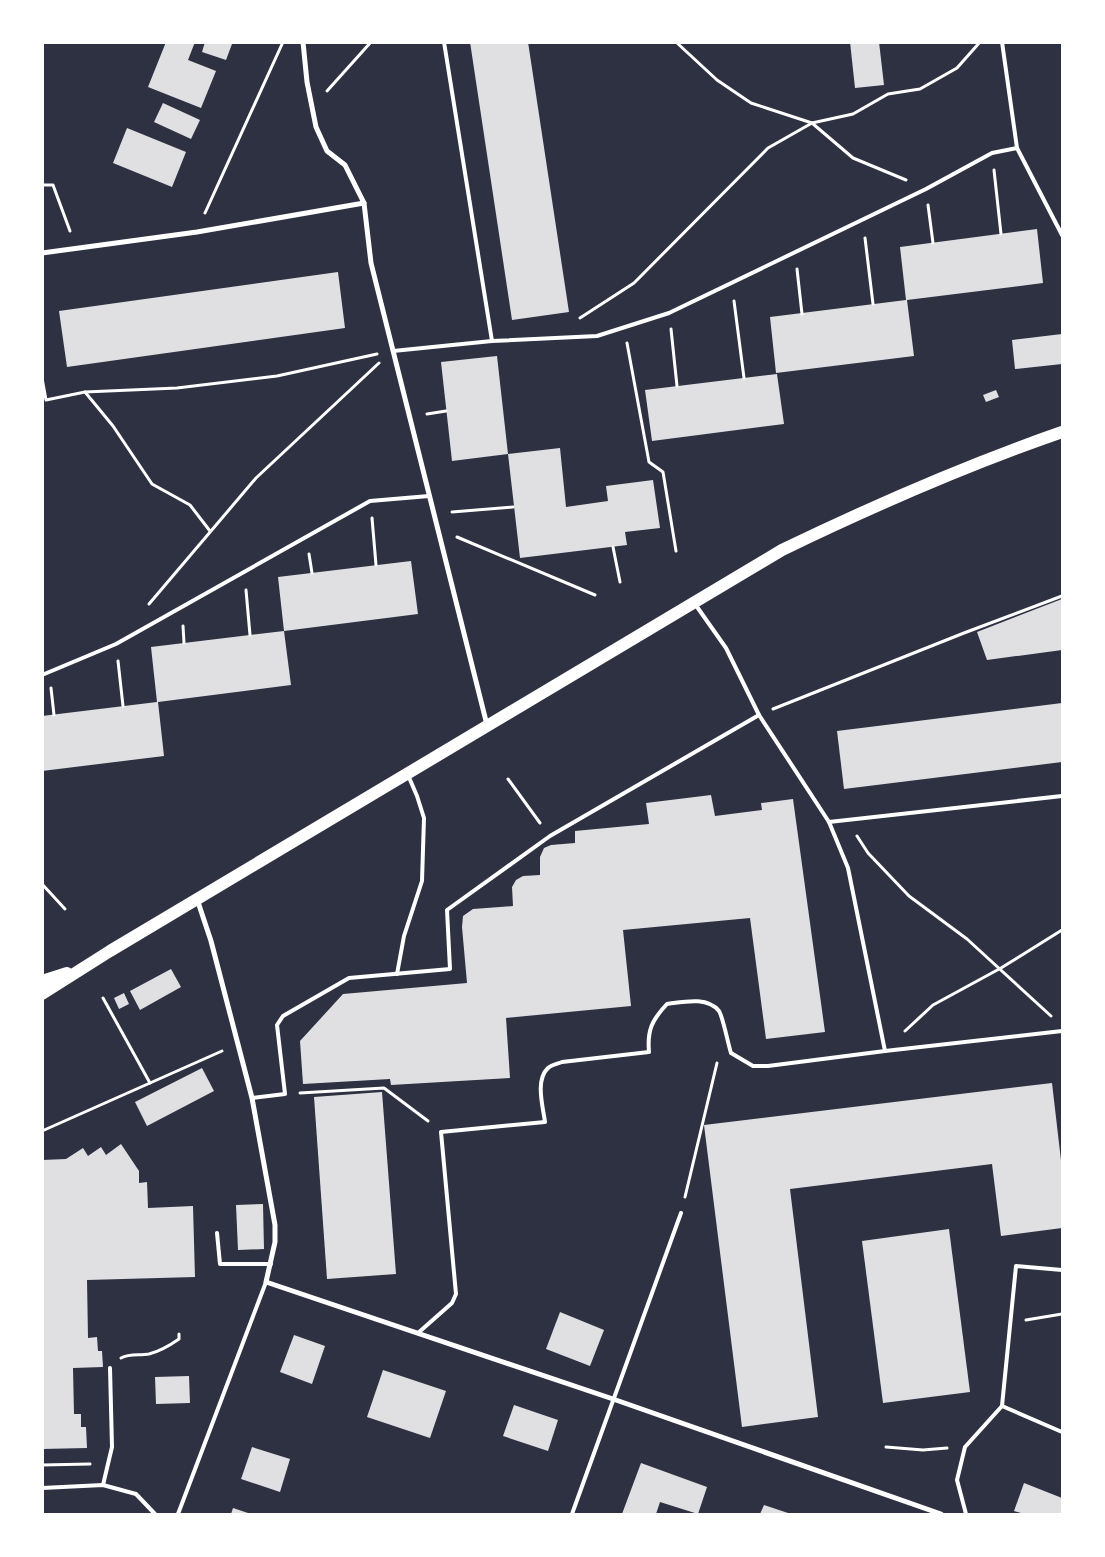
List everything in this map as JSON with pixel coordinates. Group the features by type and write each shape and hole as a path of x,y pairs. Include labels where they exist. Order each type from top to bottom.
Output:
{"main road":[{"path":"42,994 83,967 782,550 943,478 1062,432"},
{"path":"42,981 83,967"}],"street":[{"path":"303,42 307,82 316,127 327,151 345,166 364,203 371,263 487,726"},
{"path":"42,253 197,232 364,203"},
{"path":"197,899 211,941 252,1098 276,1225 275,1242 266,1282 613,1399 941,1514"}],"lane":[{"path":"444,42 492,341"},
{"path":"1002,42 1017,148 1062,235"},
{"path":"393,351 492,341 597,336 624,328 668,313 926,189 992,153 1017,148"},
{"path":"42,675 116,644 370,501 429,496"},
{"path":"694,602 726,648 759,715 829,822 848,868 885,1051"},
{"path":"252,1098 285,1094 276,1025 283,1016 349,978 450,969 447,910 550,836 759,715"},
{"path":"397,974 404,936 422,881 424,818 407,773"},
{"path":"829,822 1062,796"},
{"path":"418,1333 452,1303 456,1294 441,1132 545,1122 542,1076 548,1067 562,1062 649,1052 649,1030 656,1015 667,1004 697,1001 711,1006 719,1012 731,1053 752,1066 768,1066 1062,1031"},
{"path":"572,1514 681,1213"},
{"path":"217,1233 220,1264 271,1264"},
{"path":"966,1514 957,1480 966,1447 1002,1406 1016,1266 1062,1270"},
{"path":"178,1514 266,1282"},
{"path":"103,1485 112,1447 110,1368"},
{"path":"1002,1406 1062,1432"},
{"path":"42,1488 103,1485 136,1494 155,1514"}],"path":[{"path":"197,232 283,42"},
{"path":"316,127 327,91 371,42"},
{"path":"676,42 717,80 751,103 812,123 853,158 926,189 934,243"},
{"path":"572,322 634,283 768,148 812,123 854,114 888,94 920,89 957,68 980,42"},
{"path":"992,153 1001,234"},
{"path":"42,185 53,185 76,248"},
{"path":"863,220 873,304"},
{"path":"795,252 802,314"},
{"path":"731,283 744,378"},
{"path":"668,313 677,386"},
{"path":"624,328 649,462 663,472 676,552"},
{"path":"42,378 46,400 85,392 177,388 276,376 393,351"},
{"path":"147,607 256,478 393,351"},
{"path":"85,392 113,426 152,484 190,505 210,532"},
{"path":"370,501 376,565"},
{"path":"434,513 514,506"},
{"path":"438,529 595,595"},
{"path":"613,547 620,582"},
{"path":"244,572 250,635"},
{"path":"759,715 1062,596"},
{"path":"116,644 122,706"},
{"path":"49,672 54,715"},
{"path":"508,779 550,836"},
{"path":"847,820 868,854 909,896 967,939 1056,1020"},
{"path":"42,884 66,909"},
{"path":"885,1051 933,1005 1001,968 1062,930"},
{"path":"103,998 150,1083"},
{"path":"42,1131 238,1043"},
{"path":"681,1213 718,1060"},
{"path":"285,1094 384,1088 441,1132"},
{"path":"1010,1323 1062,1314"},
{"path":"110,1368 115,1361 126,1355 149,1354 164,1349 178,1339 179,1334"},
{"path":"886,1447 923,1450 966,1447"},
{"path":"42,1465 108,1464"}],"building":[{"path":"166,42 195,42 188,60 216,71 201,108 148,87"},
{"path":"205,42 227,42 232,44 226,60 202,52"},
{"path":"470,42 528,42 569,312 512,320"},
{"path":"850,42 879,42 884,85 855,88"},
{"path":"163,103 200,120 191,139 154,122"},
{"path":"127,128 186,152 172,187 113,163"},
{"path":"1037,229 1043,283 907,300 914,356 776,373 770,317 906,300 900,247"},
{"path":"338,272 345,328 67,367 59,311"},
{"path":"1062,334 1062,364 1015,369 1012,340"},
{"path":"497,356 508,454 452,461 441,362"},
{"path":"777,374 784,424 652,441 645,390"},
{"path":"996,390 999,397 986,402 983,395"},
{"path":"560,448 566,507 608,501 606,486 653,480 660,528 625,532 627,545 520,558 508,454"},
{"path":"411,561 418,614 284,631 278,577"},
{"path":"1062,599 1062,650 987,660 977,632"},
{"path":"284,631 291,685 158,702 164,756 42,771 42,716 157,702 151,647"},
{"path":"1062,703 1062,762 844,789 837,731"},
{"path":"711,795 715,816 762,810 761,803 793,799 825,1032 766,1039 750,918 623,930 631,1006 506,1018 510,1078 391,1085 390,1079 303,1084 300,1041 343,994 467,983 462,927 463,916 473,909 513,906 512,887 516,880 523,876 540,875 540,857 544,848 551,845 575,843 575,831 649,824 646,803"},
{"path":"171,969 181,987 140,1010 130,991"},
{"path":"124,993 129,1004 119,1009 114,998"},
{"path":"202,1068 214,1091 147,1126 135,1102"},
{"path":"1052,1083 1062,1169 1062,1228 1001,1236 992,1164 790,1189 818,1417 742,1427 704,1125"},
{"path":"382,1092 396,1274 327,1279 314,1097"},
{"path":"121,1144 139,1171 139,1183 147,1182 148,1208 193,1206 195,1277 87,1280 88,1338 97,1337 98,1351 102,1351 103,1367 73,1368 74,1414 81,1414 81,1427 86,1427 87,1448 42,1449 42,1160 66,1159 83,1148 88,1156 101,1147 106,1155"},
{"path":"263,1204 264,1249 238,1250 236,1205"},
{"path":"949,1229 970,1392 883,1403 862,1241"},
{"path":"560,1312 604,1330 590,1366 546,1349"},
{"path":"294,1335 325,1346 312,1384 280,1372"},
{"path":"383,1370 446,1391 430,1438 367,1417"},
{"path":"189,1376 190,1403 156,1404 155,1377"},
{"path":"514,1405 558,1420 548,1451 503,1436"},
{"path":"252,1447 290,1459 280,1492 241,1479"},
{"path":"641,1463 707,1487 698,1514 660,1502 656,1514 622,1514"},
{"path":"1024,1483 1062,1498 1062,1514 1024,1514 1014,1511"},
{"path":"764,1505 791,1514 760,1514"},
{"path":"233,1508 251,1514 231,1514"}]}
